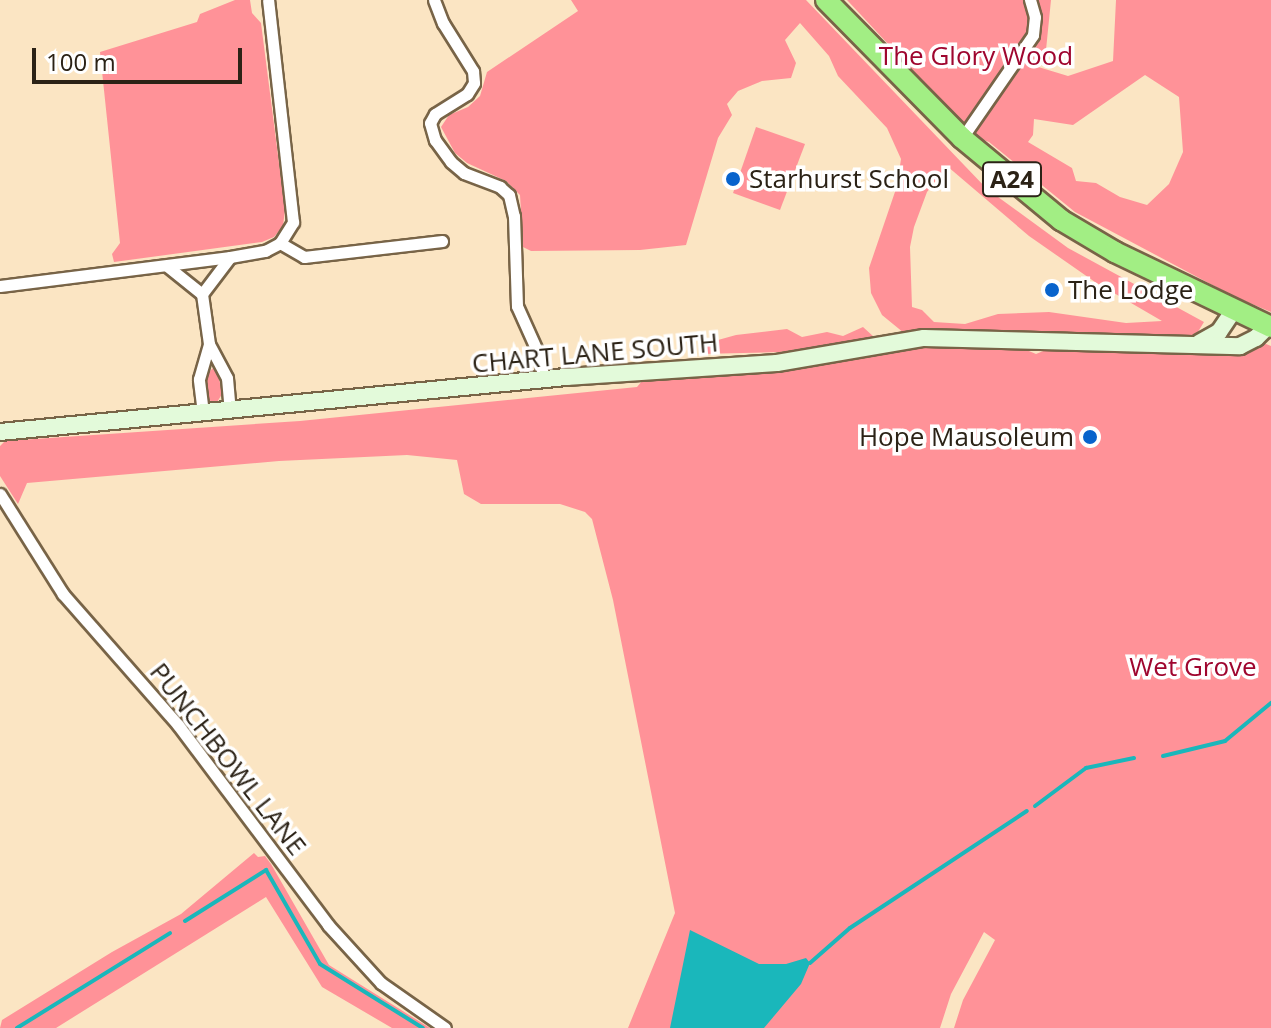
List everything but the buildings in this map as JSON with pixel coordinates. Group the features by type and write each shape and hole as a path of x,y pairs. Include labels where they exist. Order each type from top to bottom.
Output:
{"highway":[{"name":"A24","path":"826,0 962,138 1061,220 1115,252 1270,326"}],"street":[{"path":"0,286 230,257 265,251 280,243 293,222 268,0"},
{"path":"434,0 443,23 473,71 474,83 467,94 435,114 430,123 435,140 451,162 464,173 500,187 509,195 516,251 517,306 539,355 544,380"},
{"path":"962,138 1033,35 1035,17 1030,0"},
{"path":"280,243 304,257 442,241"},
{"path":"202,294 230,257"},
{"path":"167,266 202,294 209,344 227,378 230,410"},
{"path":"1194,345 1219,332 1234,310"},
{"name":"CHART LANE SOUTH","path":"0,432 544,380 777,363 924,338 1240,346 1270,326"},
{"path":"203,413 199,379 209,344"},
{"name":"PUNCHBOWL LANE","path":"0,494 63,594 178,725 328,925 381,983 445,1028"}],"green space":[{"path":"235,0 250,0 252,13 261,23 285,210 283,226 274,237 262,242 114,262 112,254 120,243 100,52 197,22 200,14"},
{"path":"571,0 806,0 987,189 1068,248 1204,322 1196,335 1183,341 904,333 882,315 871,293 869,268 897,186 901,159 887,128 838,76 829,56 800,23 785,40 796,63 791,78 762,81 738,91 727,104 732,115 718,138 686,245 640,250 531,251 523,247 520,195 506,181 467,163 455,153 441,127 449,115 468,107 480,96 487,72 578,11","holes":["947,166 1029,236 1095,282 1162,321 1126,323 1049,312 998,314 965,324 934,322 922,310 912,307 910,247 914,227 927,192"]},
{"name":"The Glory Wood","path":"847,0 1051,0 1046,50 1035,66 1068,76 1113,61 1116,0 1271,0 1271,312 1233,296 1075,212 989,142 975,137","holes":["1145,75 1179,97 1183,152 1169,184 1147,205 1120,197 1096,183 1076,181 1072,168 1028,142 1033,135 1034,119 1073,125"]},
{"path":"756,127 805,144 780,210 733,193"},
{"path":"863,327 874,337 780,352 701,354 700,345 736,335 787,329 802,337 827,332 843,336"},
{"name":"Wet Grove","path":"1266,344 1271,346 1271,1028 954,1028 963,1000 995,940 984,932 951,994 940,1028 628,1028 675,913 613,600 592,519 585,512 560,504 481,504 464,494 457,460 407,455 279,461 27,483 18,504 0,476 0,446 5,441 300,421 637,387 642,381 773,369 924,345 1017,346 1036,354 1053,347 1207,354"},
{"path":"213,368 218,372 222,394 216,404 209,400 206,375"},
{"path":"254,853 258,857 265,856 271,864 329,965 430,1028 392,1028 322,987 266,897 56,1028 0,1028 2,1020 112,952 181,914"}],"water":[{"path":"690,930 759,964 786,964 806,958 810,963 801,984 764,1028 670,1028"}],"waterway":[{"path":"1163,756 1225,741 1271,703"},
{"path":"1035,806 1086,768 1134,758"},
{"path":"810,963 850,928 1027,811"},
{"path":"185,921 266,870 320,964 423,1028"},
{"path":"17,1028 170,933"}],"place":[{"name":"Starhurst School","path":"733,179"},
{"name":"The Lodge","path":"1052,290"},
{"name":"Hope Mausoleum","path":"1090,437"}]}
